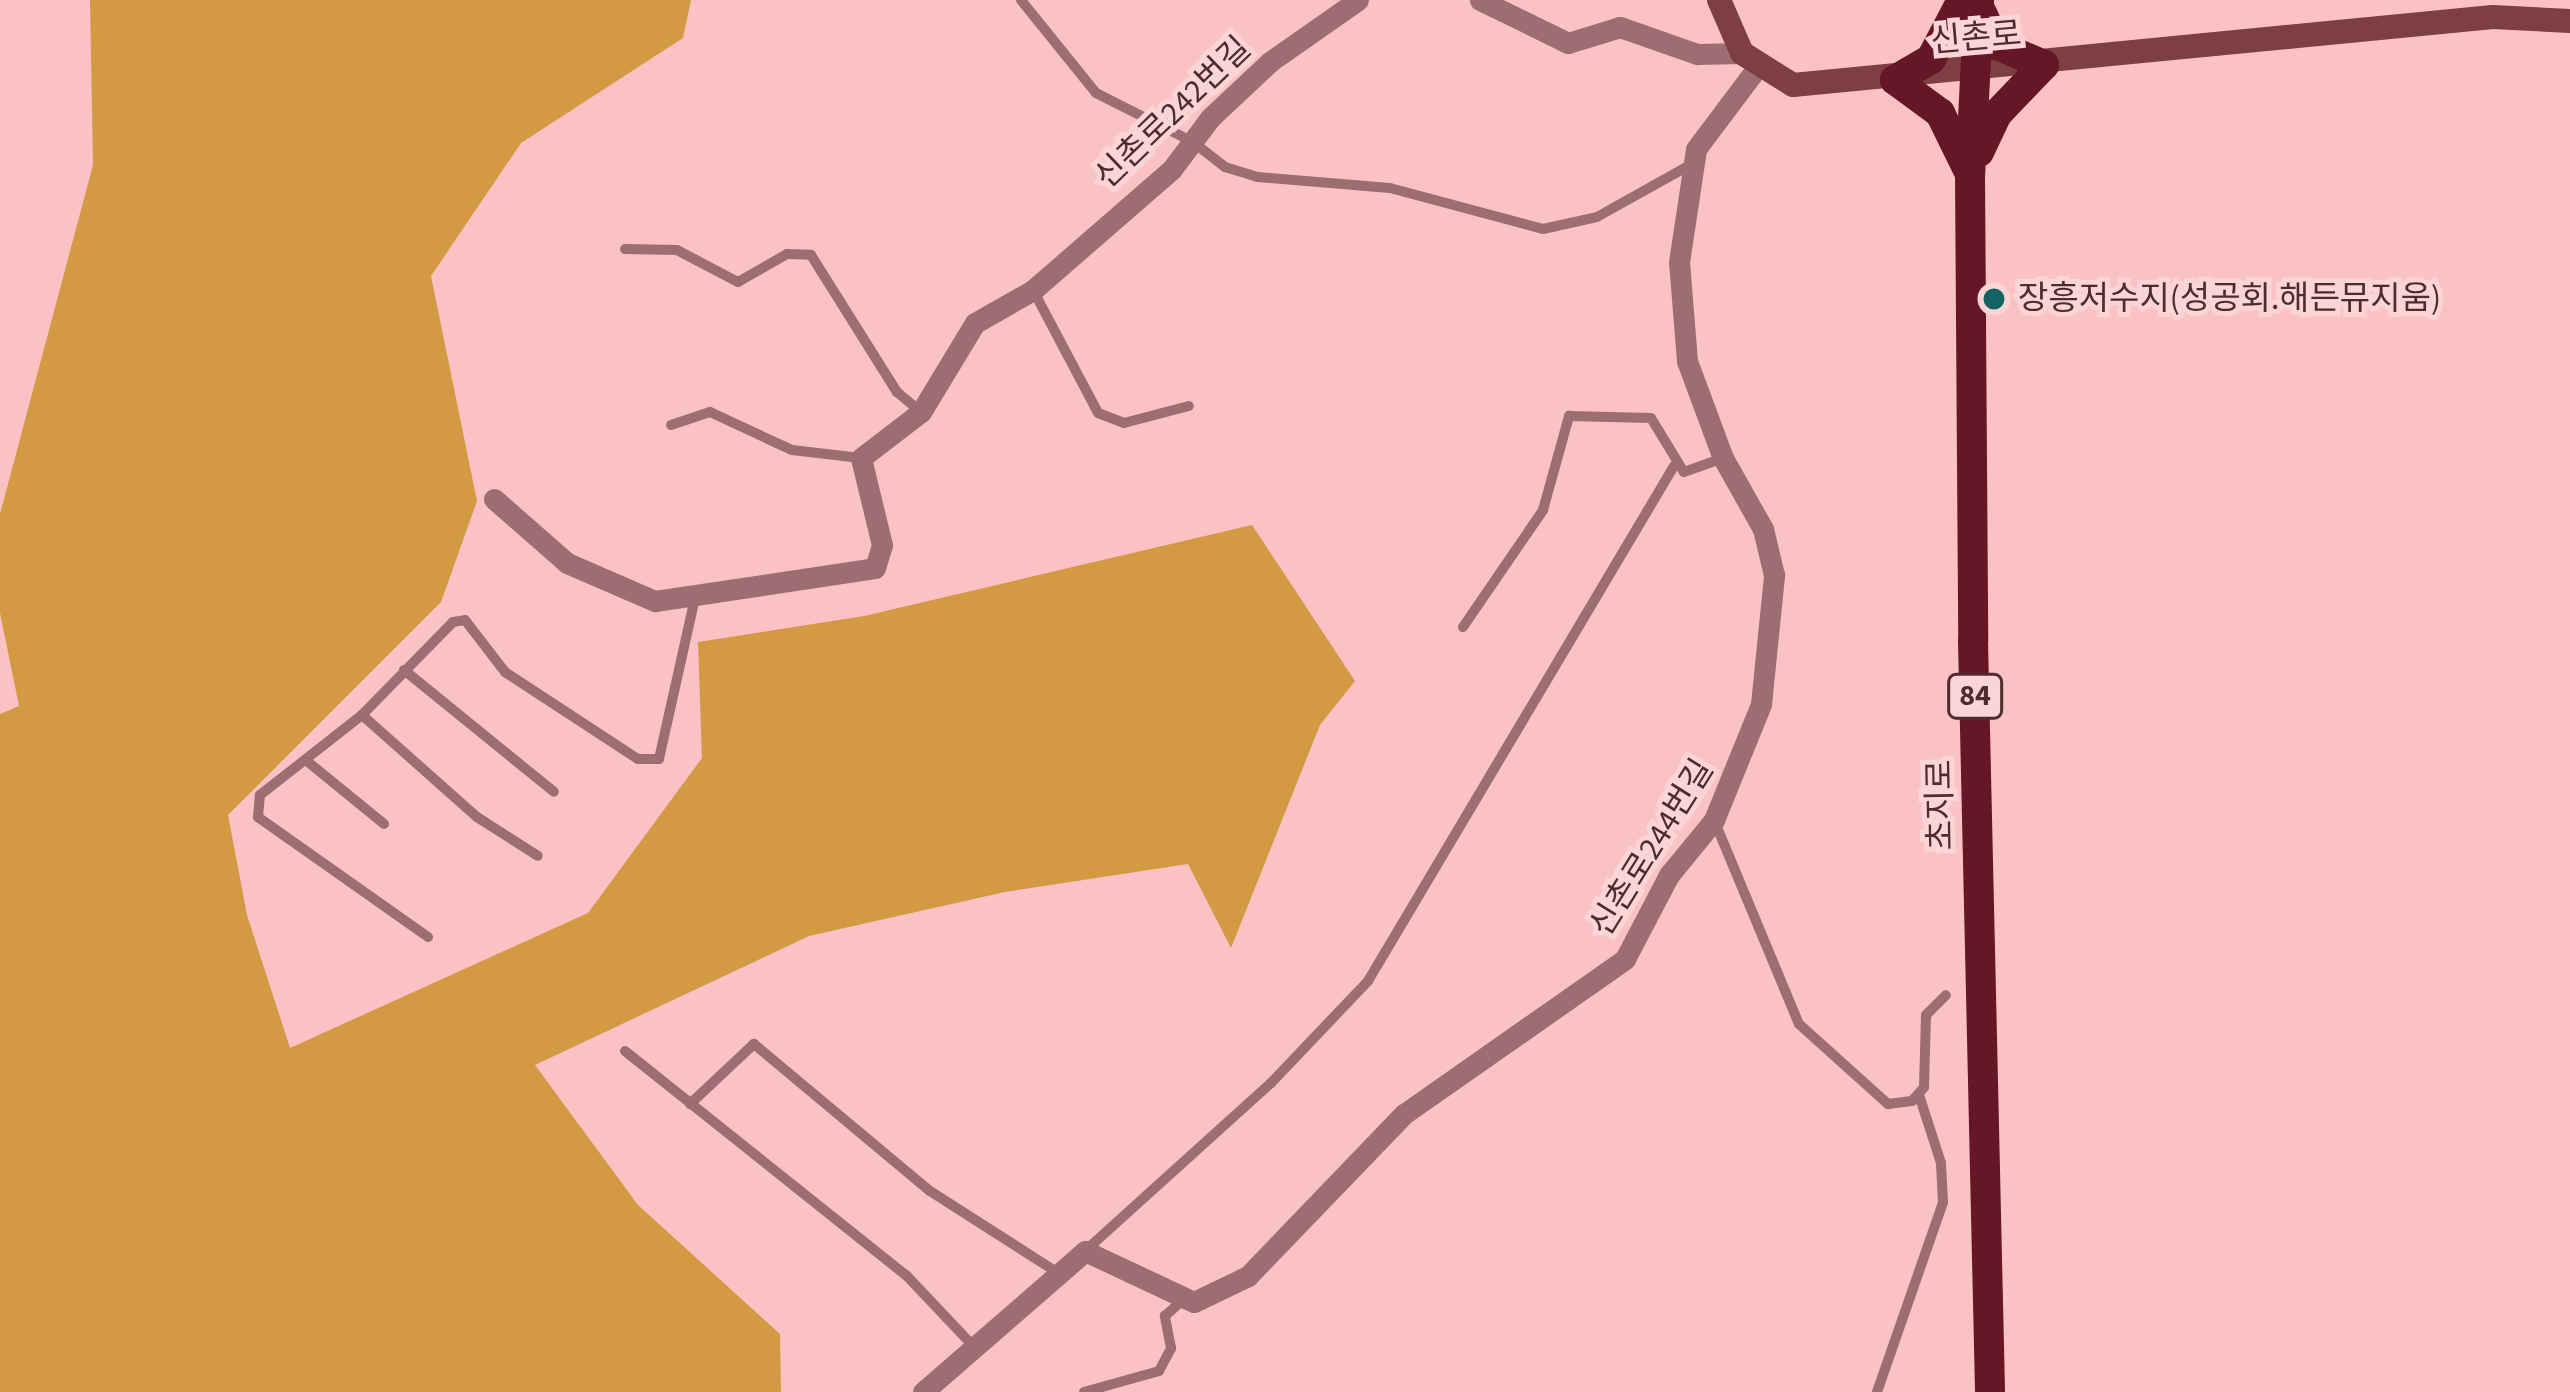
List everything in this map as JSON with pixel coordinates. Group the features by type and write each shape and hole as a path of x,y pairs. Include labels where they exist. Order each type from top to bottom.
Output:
{"main road":[{"path":"1962,0 1931,59 1895,80 1940,113 1970,175"},
{"path":"1970,175 1997,114 2044,65 1997,45 1982,21 1980,0"},
{"name":"초지로","path":"1980,0 1970,175 1990,1392"}],"street":[{"name":"신촌로242번길","path":"861,458 921,412 975,323 1033,290 1193,142 1271,61 1358,0"},
{"path":"1480,0 1568,43 1620,27 1696,54 1749,61"},
{"path":"1719,0 1749,61"},
{"name":"신촌로","path":"1749,61 1793,86 1895,80 2493,17 2570,21"},
{"name":"신촌로244번길","path":"1184,1300 1194,1302 1248,1276 1404,1114 1625,959 1669,875 1714,820 1761,704 1774,604 1771,549 1723,458 1683,341 1679,262 1692,164 1708,127 1749,61"},
{"path":"494,500 567,562 609,585 655,601 695,598 762,580 875,568 882,545 861,458"},
{"path":"923,1392 1085,1251 1184,1300"}],"lane":[{"path":"1021,0 1096,92 1193,142 1225,167 1258,177 1390,188 1543,229 1597,217 1692,164"},
{"path":"626,249 677,250 738,282 787,254 812,255 897,392 921,412"},
{"path":"1033,290 1098,413 1124,423 1189,406"},
{"path":"671,425 710,412 791,450 861,458"},
{"path":"1463,627 1543,510 1569,416 1651,418 1674,466 1696,472 1723,458"},
{"path":"1085,1251 1270,1084 1368,982 1674,466"},
{"path":"428,937 258,817 260,794 308,762 362,715 453,622 465,620 505,671 638,759 659,759 695,598"},
{"path":"404,670 554,792"},
{"path":"362,715 477,817 538,856"},
{"path":"308,762 385,824"},
{"path":"1714,820 1808,1036 1888,1104 1919,1095"},
{"path":"1877,1392 1943,1203 1941,1163 1919,1095 1927,1072 1926,1015 1946,995"},
{"path":"690,1104 754,1044 930,1191 1058,1273"},
{"path":"625,1051 906,1275 975,1348"},
{"path":"1084,1392 1159,1371 1171,1348 1165,1316 1184,1300"}],"shaded area":[{"path":"90,0 691,0 683,38 521,143 431,276 477,501 441,602 228,815 247,915 290,1048 588,913 702,758 698,642 864,616 1252,525 1355,681 1320,725 1231,948 1188,864 1005,892 809,936 535,1065 638,1205 780,1334 781,1392 0,1392 0,714 19,706 0,613 0,514 93,165"}],"place":[{"name":"장흥저수지(성공회.해든뮤지움)","path":"1994,299"}]}
